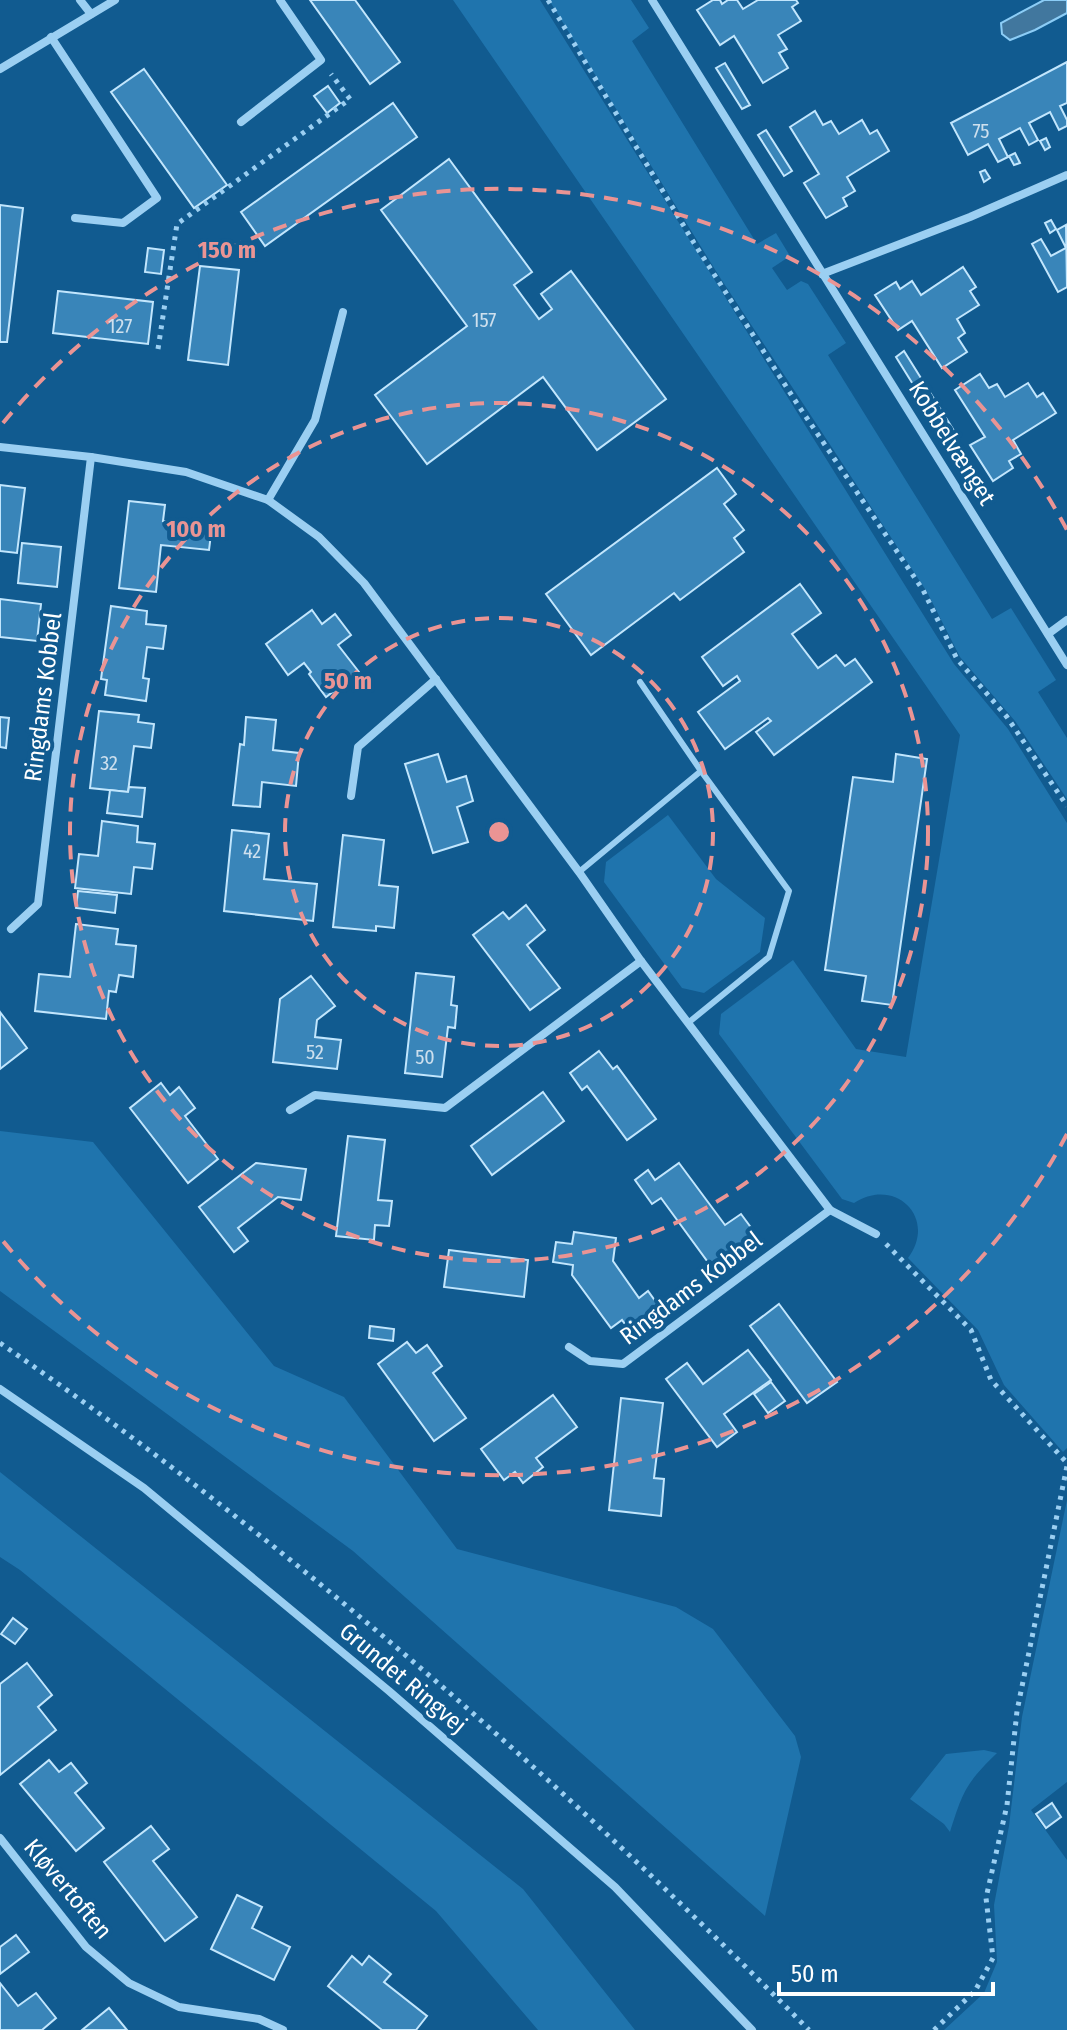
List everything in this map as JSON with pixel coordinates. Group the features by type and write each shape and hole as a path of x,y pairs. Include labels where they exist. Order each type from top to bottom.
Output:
{"street":[{"path":"80,0 91,14"},
{"path":"0,69 115,0"},
{"path":"241,122 321,60 280,0"},
{"name":"Kobbelvænget","path":"652,0 1067,665"},
{"path":"51,37 157,198 123,223 75,218"},
{"path":"822,274 970,217 1067,175"},
{"path":"268,500 315,420 343,312"},
{"path":"0,447 186,472 268,500 319,537 364,583 579,872 641,961 830,1210 876,1234"},
{"name":"Ringdams Kobbel","path":"11,929 38,904 91,457"},
{"path":"1048,634 1067,620"},
{"path":"351,796 358,747 436,679"},
{"path":"290,1110 315,1095 445,1108 641,961"},
{"name":"Ringdams Kobbel","path":"569,1347 590,1361 623,1364 830,1210"},
{"name":"Grundet Ringvej","path":"0,1389 144,1488 389,1691 615,1887 752,2030"},
{"name":"Kløvertoften","path":"0,1838 86,1947 129,1983 179,2007 259,2019 283,2030"}],"lane":[{"path":"640,682 789,891 769,957 688,1023"},
{"path":"579,872 701,771"}],"path":[{"path":"548,0 694,243 798,405 923,590 957,659 1007,717 1067,806"},
{"path":"158,349 177,224 350,99 321,60"},
{"path":"876,1234 971,1330 991,1380 1067,1464 1017,1711 1007,1805 986,1898 993,1958 975,1991 934,2030"},
{"path":"0,1343 100,1412 381,1632 602,1830 809,2030"}],"shaded area":[{"path":"453,0 540,0 954,664 1008,729 1067,823 1067,1448 1063,1452 1004,1385 978,1330 908,1258 916,1243 918,1229 908,1205 884,1195 869,1196 854,1203 842,1199 719,1034 721,1014 793,960 856,1049 906,1057 960,735"},
{"path":"549,0 631,0 649,28 632,41 757,244 776,233 790,256 772,268 787,290 801,281 808,284 846,343 828,355 992,619 1011,608 1056,680 1038,692 1067,738 1067,799 1015,721 960,657 927,592 719,276"},
{"path":"1044,0 1067,0 1067,13 1010,40 1002,34 1001,23"},
{"path":"668,815 716,879 765,918 760,952 704,993 682,988 604,882 606,862"},
{"path":"0,1131 93,1142 274,1366 344,1397 457,1549 676,1607 713,1629 795,1736 801,1757 765,1916 353,1551 0,1291"},
{"path":"0,1472 523,1889 635,2030 538,2030 436,1911 20,1570 0,1557"},
{"path":"1067,1500 1067,1782 1031,1810 1067,1860 1067,2030 944,2030 984,1993 997,1962 994,1905 1009,1826 1022,1717"},
{"path":"984,1750 997,1753 967,1788 950,1832 910,1799 946,1754"}],"building":[{"path":"310,0 355,0 400,62 370,84"},
{"path":"713,0 720,0 722,4 737,0 743,9 758,0 796,0 798,3 792,7 801,21 778,35 787,49 779,53 788,68 763,83 734,36 720,45 697,10"},
{"path":"1067,62 1067,103 1060,106 1067,126 1059,130 1050,112 1029,123 1038,140 1029,145 1020,128 999,139 1008,157 998,162 988,144 968,155 951,123"},
{"path":"725,63 750,105 742,109 716,68"},
{"path":"144,69 227,185 194,208 111,92"},
{"path":"328,86 340,103 327,113 314,96"},
{"path":"393,103 417,137 265,246 241,212"},
{"path":"815,111 823,125 831,121 839,134 862,120 870,134 877,130 889,151 847,177 855,191 843,198 847,206 826,218 804,183 819,174 790,127"},
{"path":"766,130 792,171 784,176 758,135"},
{"path":"1046,138 1050,147 1045,150 1040,141"},
{"path":"1015,153 1020,163 1014,165 1009,156"},
{"path":"449,159 532,272 514,285 539,319 552,309 541,294 571,271 666,399 597,450 543,377 427,464 375,395 467,326 381,210"},
{"path":"985,170 990,178 984,182 980,172"},
{"path":"0,205 23,208 7,342 0,342"},
{"path":"1051,220 1056,229 1050,233 1045,223"},
{"path":"1066,225 1067,287 1058,292 1032,244 1041,239 1051,256 1066,248 1057,230"},
{"path":"148,248 164,250 161,274 145,272"},
{"path":"200,266 239,270 228,365 188,360"},
{"path":"963,267 976,287 970,291 979,305 957,319 965,333 958,338 967,352 942,368 912,321 898,330 875,295 896,282 900,289 912,281 921,295"},
{"path":"58,291 153,302 148,344 53,333"},
{"path":"904,351 956,434 947,439 896,357"},
{"path":"980,374 989,388 997,384 1005,397 1028,383 1037,397 1043,393 1056,413 1013,440 1021,454 1009,461 1013,468 993,481 970,445 985,437 955,390"},
{"path":"717,468 736,494 724,504 744,530 734,538 744,552 680,600 674,593 591,655 546,594"},
{"path":"0,485 25,488 17,553 0,551"},
{"path":"129,501 165,505 163,521 212,526 209,550 161,545 156,592 119,588"},
{"path":"22,543 61,547 57,587 18,583"},
{"path":"800,584 821,613 792,634 818,668 836,655 845,666 855,659 872,682 774,755 756,732 771,721 768,718 725,749 698,712 740,681 737,676 723,686 702,657"},
{"path":"0,599 41,604 37,641 0,637"},
{"path":"111,606 147,611 146,624 166,626 163,649 147,647 143,678 149,679 146,701 105,695 107,680 101,679"},
{"path":"312,610 322,624 335,614 351,635 338,645 359,672 326,697 304,663 288,675 266,644"},
{"path":"99,711 139,715 138,722 154,724 151,748 134,746 128,792 90,788"},
{"path":"0,717 9,718 6,748 0,747"},
{"path":"246,717 276,720 273,750 299,753 296,786 262,782 260,807 233,805"},
{"path":"438,754 447,782 466,776 473,801 457,807 468,842 433,853 405,764"},
{"path":"896,754 927,759 892,1005 862,1001 866,976 825,970 853,777 893,782"},
{"path":"129,787 145,788 142,817 107,813 110,790 128,792"},
{"path":"102,821 138,826 137,842 155,844 152,869 134,867 131,894 75,888 79,854 98,856"},
{"path":"232,830 269,834 264,879 317,884 313,921 224,911"},
{"path":"343,835 384,840 379,885 398,887 394,928 376,926 376,931 333,927"},
{"path":"78,891 117,895 115,913 76,908"},
{"path":"526,905 545,930 527,945 560,988 530,1010 473,935 503,912 509,919"},
{"path":"76,924 118,929 116,944 136,946 133,977 119,975 116,992 109,991 106,1019 35,1011 39,974 70,977"},
{"path":"416,973 454,977 451,1005 457,1006 455,1028 448,1027 442,1077 405,1073"},
{"path":"311,976 335,1006 317,1020 315,1037 341,1040 337,1069 273,1062 280,999"},
{"path":"0,1012 27,1048 0,1069"},
{"path":"599,1051 613,1069 617,1066 656,1119 627,1140 587,1086 582,1090 570,1073"},
{"path":"161,1083 170,1095 179,1087 195,1108 185,1116 218,1159 188,1183 130,1108"},
{"path":"543,1092 564,1121 492,1175 471,1146"},
{"path":"348,1136 385,1140 378,1200 392,1201 389,1226 375,1225 374,1240 336,1236"},
{"path":"256,1163 306,1169 301,1200 278,1197 238,1228 248,1241 234,1252 199,1207"},
{"path":"679,1163 725,1225 741,1214 758,1237 713,1269 661,1198 652,1204 635,1180 648,1170 655,1180"},
{"path":"574,1232 616,1238 613,1261 639,1298 648,1291 661,1309 652,1316 656,1321 634,1337 622,1320 611,1328 572,1275 573,1265 553,1262 556,1242 572,1244"},
{"path":"449,1250 528,1260 524,1297 444,1287"},
{"path":"779,1304 837,1382 807,1403 750,1326"},
{"path":"370,1326 394,1329 393,1341 369,1338"},
{"path":"407,1342 416,1353 427,1345 442,1366 433,1373 466,1418 434,1441 378,1364"},
{"path":"748,1350 771,1380 724,1414 737,1432 717,1447 666,1379 687,1363 703,1384"},
{"path":"771,1382 785,1401 768,1413 754,1394"},
{"path":"553,1395 577,1427 536,1458 543,1467 523,1483 515,1472 504,1480 481,1449"},
{"path":"621,1398 663,1403 654,1478 664,1479 661,1516 609,1510"},
{"path":"13,1618 27,1629 15,1644 1,1634"},
{"path":"27,1663 52,1695 38,1707 56,1730 0,1775 0,1684"},
{"path":"49,1760 59,1772 71,1763 87,1783 75,1793 104,1828 76,1851 20,1784"},
{"path":"1052,1803 1061,1817 1046,1828 1036,1814"},
{"path":"151,1826 169,1849 153,1861 197,1917 165,1941 104,1862"},
{"path":"237,1895 262,1907 252,1928 290,1947 274,1980 211,1949"},
{"path":"16,1935 29,1952 0,1974 0,1947"},
{"path":"352,1956 362,1965 369,1956 391,1974 384,1982 427,2016 416,2030 382,2030 328,1986"},
{"path":"0,1983 18,2006 36,1993 56,2018 42,2030 0,2030"},
{"path":"109,2008 127,2030 82,2030"}]}
